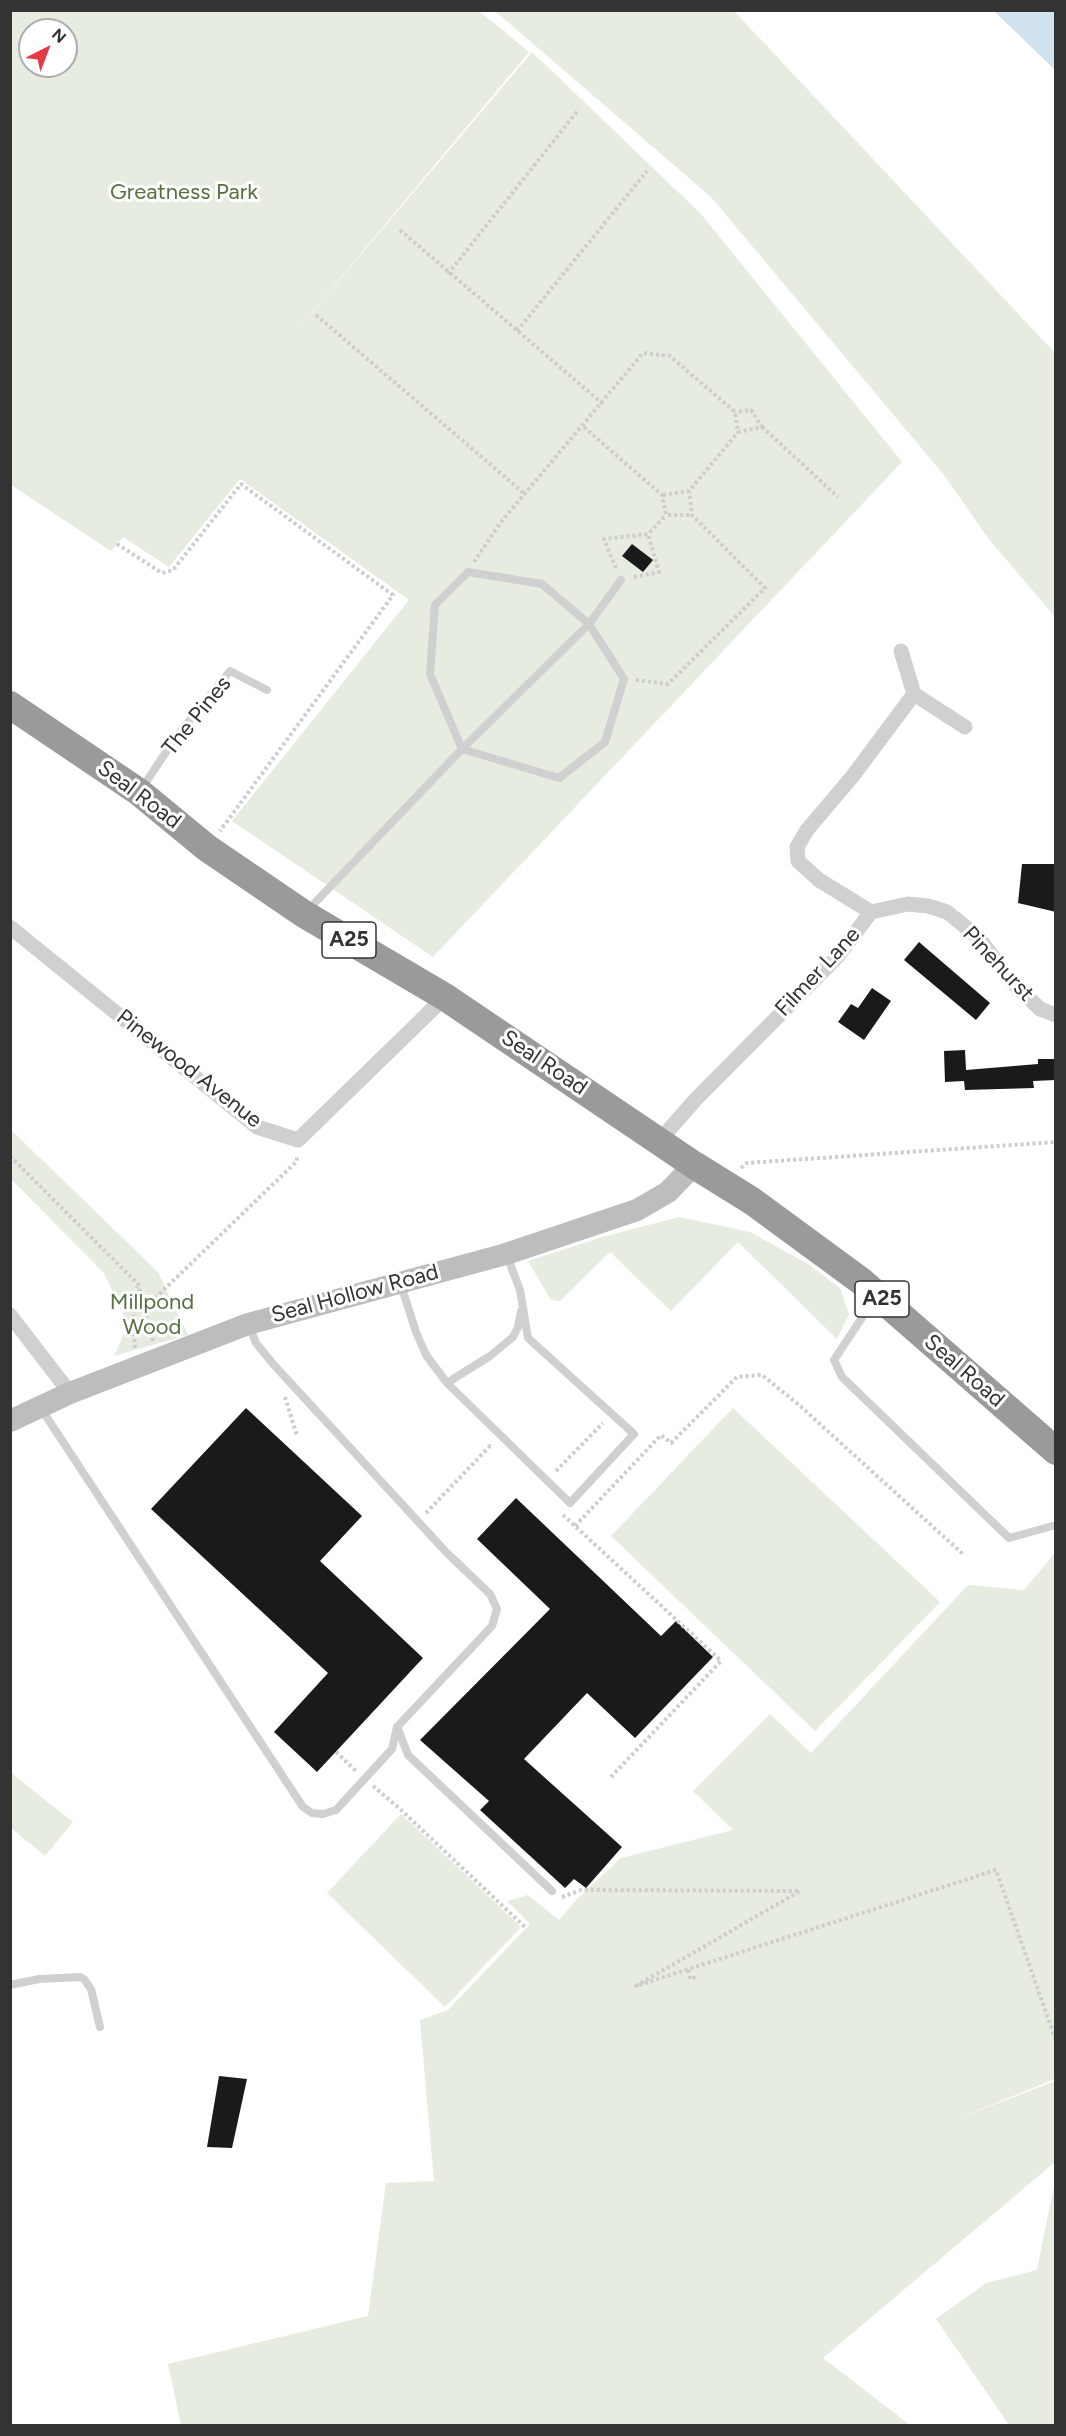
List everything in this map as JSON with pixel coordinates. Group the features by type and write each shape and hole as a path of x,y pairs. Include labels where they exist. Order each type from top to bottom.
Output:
{"highway":[{"name":"Seal Road","path":"10,705 139,792 207,848 304,914 445,997 761,1208 877,1295 1056,1451"}],"main road":[{"name":"Seal Hollow Road","path":"10,1421 136,1366 248,1324 399,1281 506,1254 637,1210 668,1192 694,1165"}],"street":[{"path":"901,651 914,694 965,727"},
{"name":"Filmer Lane","path":"659,1141 696,1099 838,956 872,912 819,880 798,861 797,847 807,830 852,777 914,694"},
{"name":"Pinehurst","path":"872,912 908,904 928,906 947,912 978,937 1011,981 1040,1008 1056,1015"},
{"name":"Pinewood Avenue","path":"10,927 257,1127 298,1140"},
{"path":"298,1140 445,997"},
{"path":"10,1315 70,1393"}],"lane":[{"path":"468,572 542,584 589,624 624,679 605,742 559,778 462,749 430,674 435,605 468,572"},
{"path":"304,914 462,749 589,624 621,580"},
{"name":"The Pines","path":"139,792 176,738 230,671 267,690"},
{"path":"399,1281 423,1347 447,1383 570,1503 634,1434 528,1338 520,1290 506,1254"},
{"path":"877,1295 834,1360 842,1377 1009,1538 1056,1525"},
{"path":"447,1383 490,1356 513,1337 518,1327 521,1306"},
{"path":"41,1407 303,1807 312,1813 323,1814 336,1810 392,1749 397,1727 492,1626 497,1609 490,1594 417,1522 274,1365 256,1343 248,1324"},
{"path":"397,1727 408,1755 552,1891"},
{"path":"10,1984 39,1979 80,1977 91,1989 100,2027"}],"path":[{"path":"448,274 579,110"},
{"path":"517,331 647,171"},
{"path":"400,230 448,274 603,404"},
{"path":"316,315 526,495"},
{"path":"468,572 501,522 584,427 644,353 670,356 735,412 738,432"},
{"path":"735,412 751,410 762,427 838,497"},
{"path":"584,427 662,495 666,515"},
{"path":"662,495 689,491 738,432 762,427"},
{"path":"117,544 162,573 173,570 241,484 393,595 207,848"},
{"path":"624,679 668,684 765,588 692,515 689,491"},
{"path":"648,534 659,572 621,580 604,539 648,534 666,515 692,515"},
{"path":"145,1308 297,1161 298,1140"},
{"path":"725,1185 747,1163 1056,1142"},
{"path":"10,1156 33,1175 91,1239 138,1284 157,1358"},
{"path":"136,1366 133,1320 138,1284"},
{"path":"274,1365 297,1436"},
{"path":"575,1526 661,1435 671,1443 737,1377 762,1375 799,1405 964,1555"},
{"path":"548,1481 612,1414"},
{"path":"417,1522 490,1446 498,1453"},
{"path":"561,1513 721,1661 611,1776"},
{"path":"336,1752 526,1928"},
{"path":"552,1891 561,1898 580,1890 800,1891 636,1986 996,1870 1056,2041"},
{"path":"688,1970 690,1979 696,1977"}],"green space":[{"name":"Greatness Park","path":"10,11 479,11 529,52 282,348 532,52 701,214 902,462 433,957 232,821 409,600 240,479 169,567 123,537 111,551 11,485"},
{"path":"495,11 734,11 1055,353 1055,617 988,538 944,475 711,197"},
{"name":"Millpond Wood","path":"10,1129 158,1272 188,1335 114,1356 128,1325 104,1273 11,1179"},
{"path":"679,1217 750,1232 808,1264 840,1288 849,1314 837,1339 738,1242 671,1311 610,1252 560,1301 551,1300 528,1261 602,1237"},
{"path":"733,1408 940,1602 815,1731 611,1536"},
{"path":"1055,1553 1055,2079 949,2122 1055,2081 1055,2162 823,2358 910,2425 181,2425 168,2364 368,2316 386,2183 434,2181 420,2020 448,2010 530,1924 507,1901 528,1895 559,1920 577,1899 621,1858 733,1830 693,1791 770,1714 811,1753 968,1585 1024,1590"},
{"path":"10,1772 73,1822 45,1856 11,1828"},
{"path":"401,1814 521,1927 445,2007 327,1893"},
{"path":"1055,2180 1055,2425 1009,2425 936,2319 986,2283 1037,2270"}],"water":[{"path":"994,11 1055,11 1055,70"}],"building":[{"path":"632,544 653,560 643,572 622,556"},
{"path":"1022,864 1056,864 1056,912 1018,903"},
{"path":"919,942 990,1003 976,1020 904,960"},
{"path":"872,988 891,1001 864,1040 838,1022 851,1004 858,1008"},
{"path":"965,1050 966,1070 1038,1064 1038,1059 1056,1059 1056,1080 1033,1081 1034,1088 965,1090 964,1081 945,1082 944,1051"},
{"path":"246,1408 362,1516 320,1561 423,1658 317,1772 274,1732 328,1673 151,1509"},
{"path":"516,1498 661,1636 676,1621 713,1657 635,1738 587,1693 524,1759 622,1847 586,1888 574,1879 565,1888 480,1810 489,1801 420,1740 550,1609 477,1539"},
{"path":"219,2076 247,2079 232,2148 207,2147"}]}
